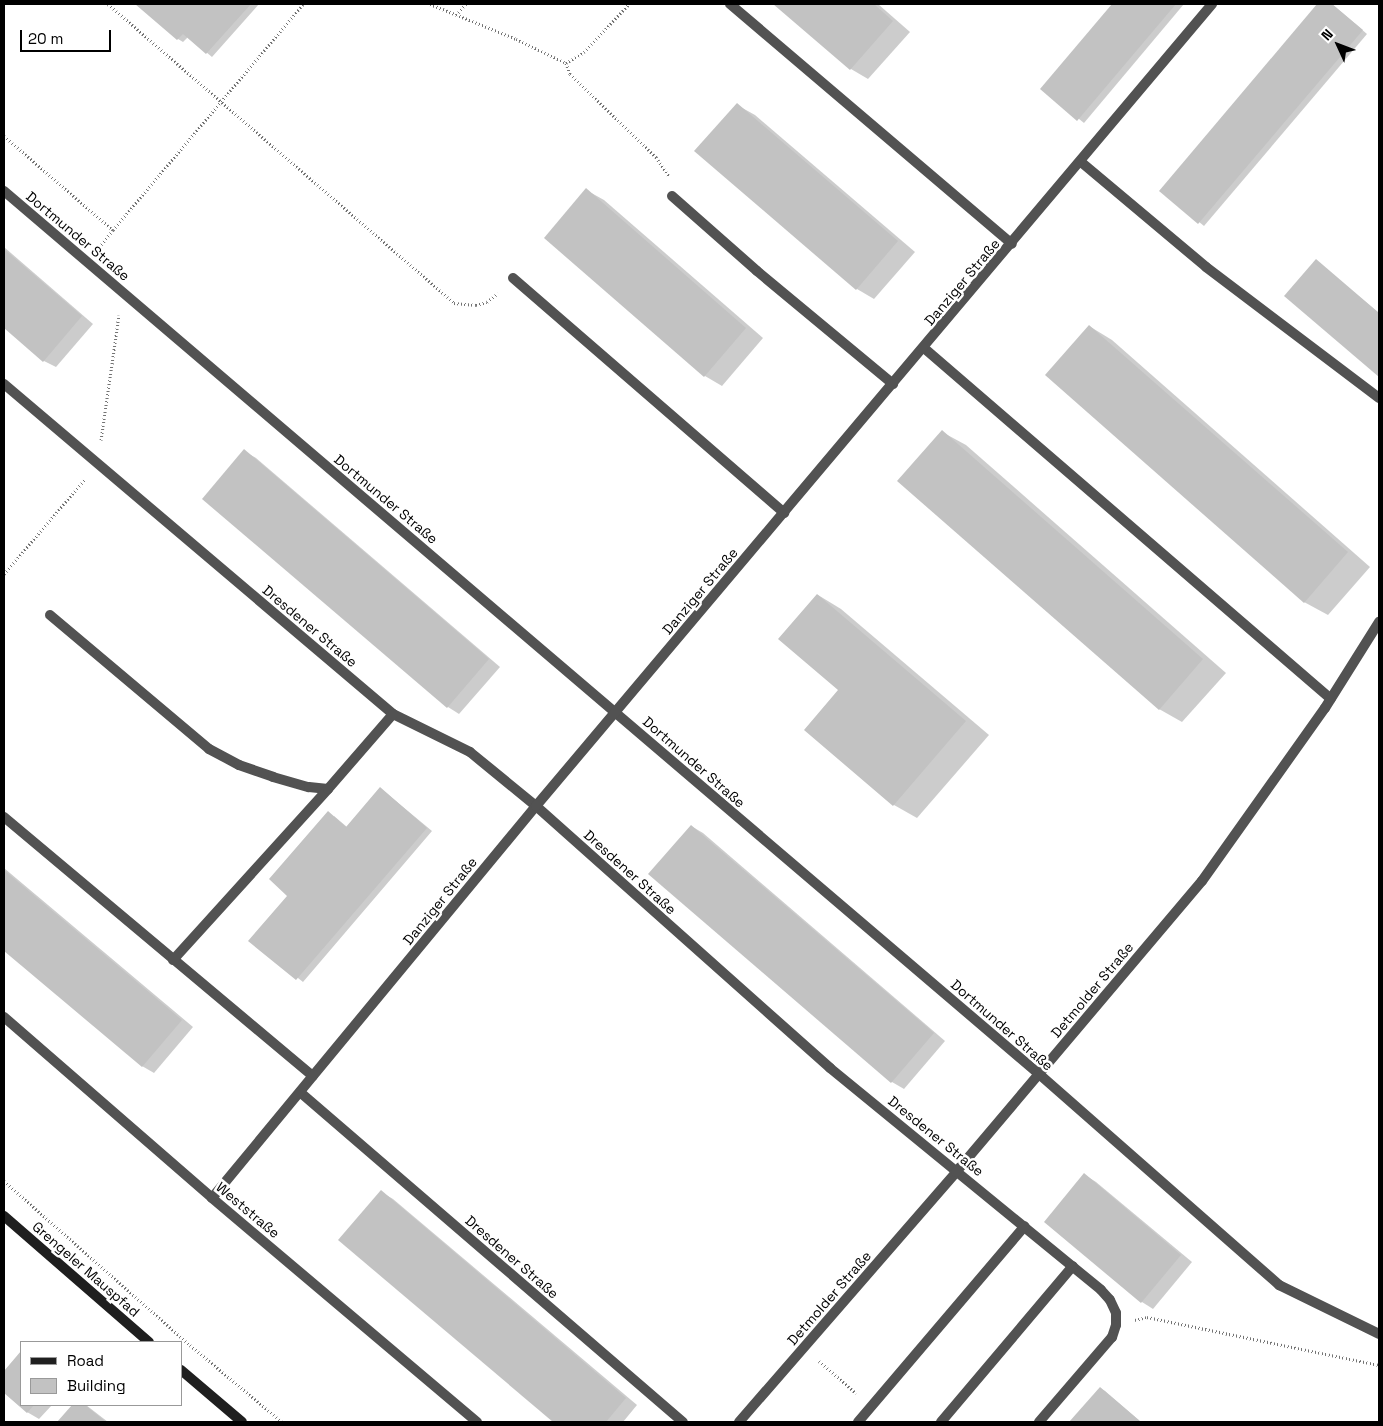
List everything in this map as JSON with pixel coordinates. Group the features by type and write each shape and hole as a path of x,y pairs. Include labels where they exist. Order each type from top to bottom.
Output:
{"main road":[{"name":"Grengeler Mauspfad","path":"4,1216 148,1341"},
{"path":"182,1371 242,1422"}],"lane":[{"path":"730,4 1012,244"},
{"name":"Danziger Straße","path":"212,1198 301,1093 536,806 1012,244 1212,4"},
{"path":"1081,162 1206,267 1379,398"},
{"name":"Dortmunder Straße","path":"4,191 1039,1074 1279,1285 1379,1334"},
{"path":"672,196 757,271 893,384"},
{"path":"513,278 784,513"},
{"path":"924,348 1331,699"},
{"name":"Dresdener Straße","path":"4,384 393,714 470,752 536,806 830,1068 1025,1226 1110,1300 1116,1313 1116,1325"},
{"path":"50,615 209,749 239,766 273,778 328,790"},
{"name":"Detmolder Straße","path":"739,1422 956,1172 1202,881 1331,699 1379,622"},
{"path":"173,960 328,790 393,714"},
{"path":"4,817 313,1076"},
{"name":"Weststraße","path":"4,1017 212,1198 478,1422"},
{"name":"Dresdener Straße","path":"301,1093 683,1422"},
{"path":"858,1422 1025,1226"},
{"path":"941,1422 1072,1266"},
{"path":"1038,1422 1112,1337 1116,1325"}],"path":[{"path":"108,4 454,303 466,306 487,302 513,278"},
{"path":"86,261 303,4"},
{"path":"430,4 516,39 566,63 570,74 656,157 669,176 672,196"},
{"path":"456,15 466,4"},
{"path":"566,63 584,52 628,4"},
{"path":"4,136 114,230"},
{"path":"4,1181 190,1345 282,1422"},
{"path":"1116,1325 1147,1317 1379,1364"},
{"path":"804,1348 871,1406"}],"building":[{"path":"135,4 251,4 206,54 183,34 177,40"},
{"path":"773,4 874,4 893,21 850,70"},
{"path":"1112,4 1176,4 1077,121 1040,89"},
{"path":"1317,4 1332,4 1363,30 1198,224 1159,191"},
{"path":"737,103 898,241 856,290 694,151"},
{"path":"586,188 746,328 704,377 544,238"},
{"path":"4,249 82,316 43,362 4,328"},
{"path":"1316,259 1379,313 1379,377 1284,296"},
{"path":"1089,325 1348,552 1304,603 1045,375"},
{"path":"942,430 1203,659 1159,710 897,481"},
{"path":"244,449 489,659 447,708 202,499"},
{"path":"817,594 966,721 893,806 804,730 838,690 778,639"},
{"path":"380,787 427,828 296,980 248,941 287,896 269,879 328,811 346,827"},
{"path":"691,825 934,1033 891,1083 648,874"},
{"path":"4,870 182,1020 142,1067 4,951"},
{"path":"1084,1173 1181,1255 1141,1303 1044,1222"},
{"path":"381,1190 626,1398 606,1422 553,1422 338,1240"},
{"path":"20,1352 20,1406 33,1406 27,1413 4,1393 4,1371"},
{"path":"1100,1387 1141,1422 1069,1422"},
{"path":"71,1406 86,1406 106,1422 57,1422"}]}
